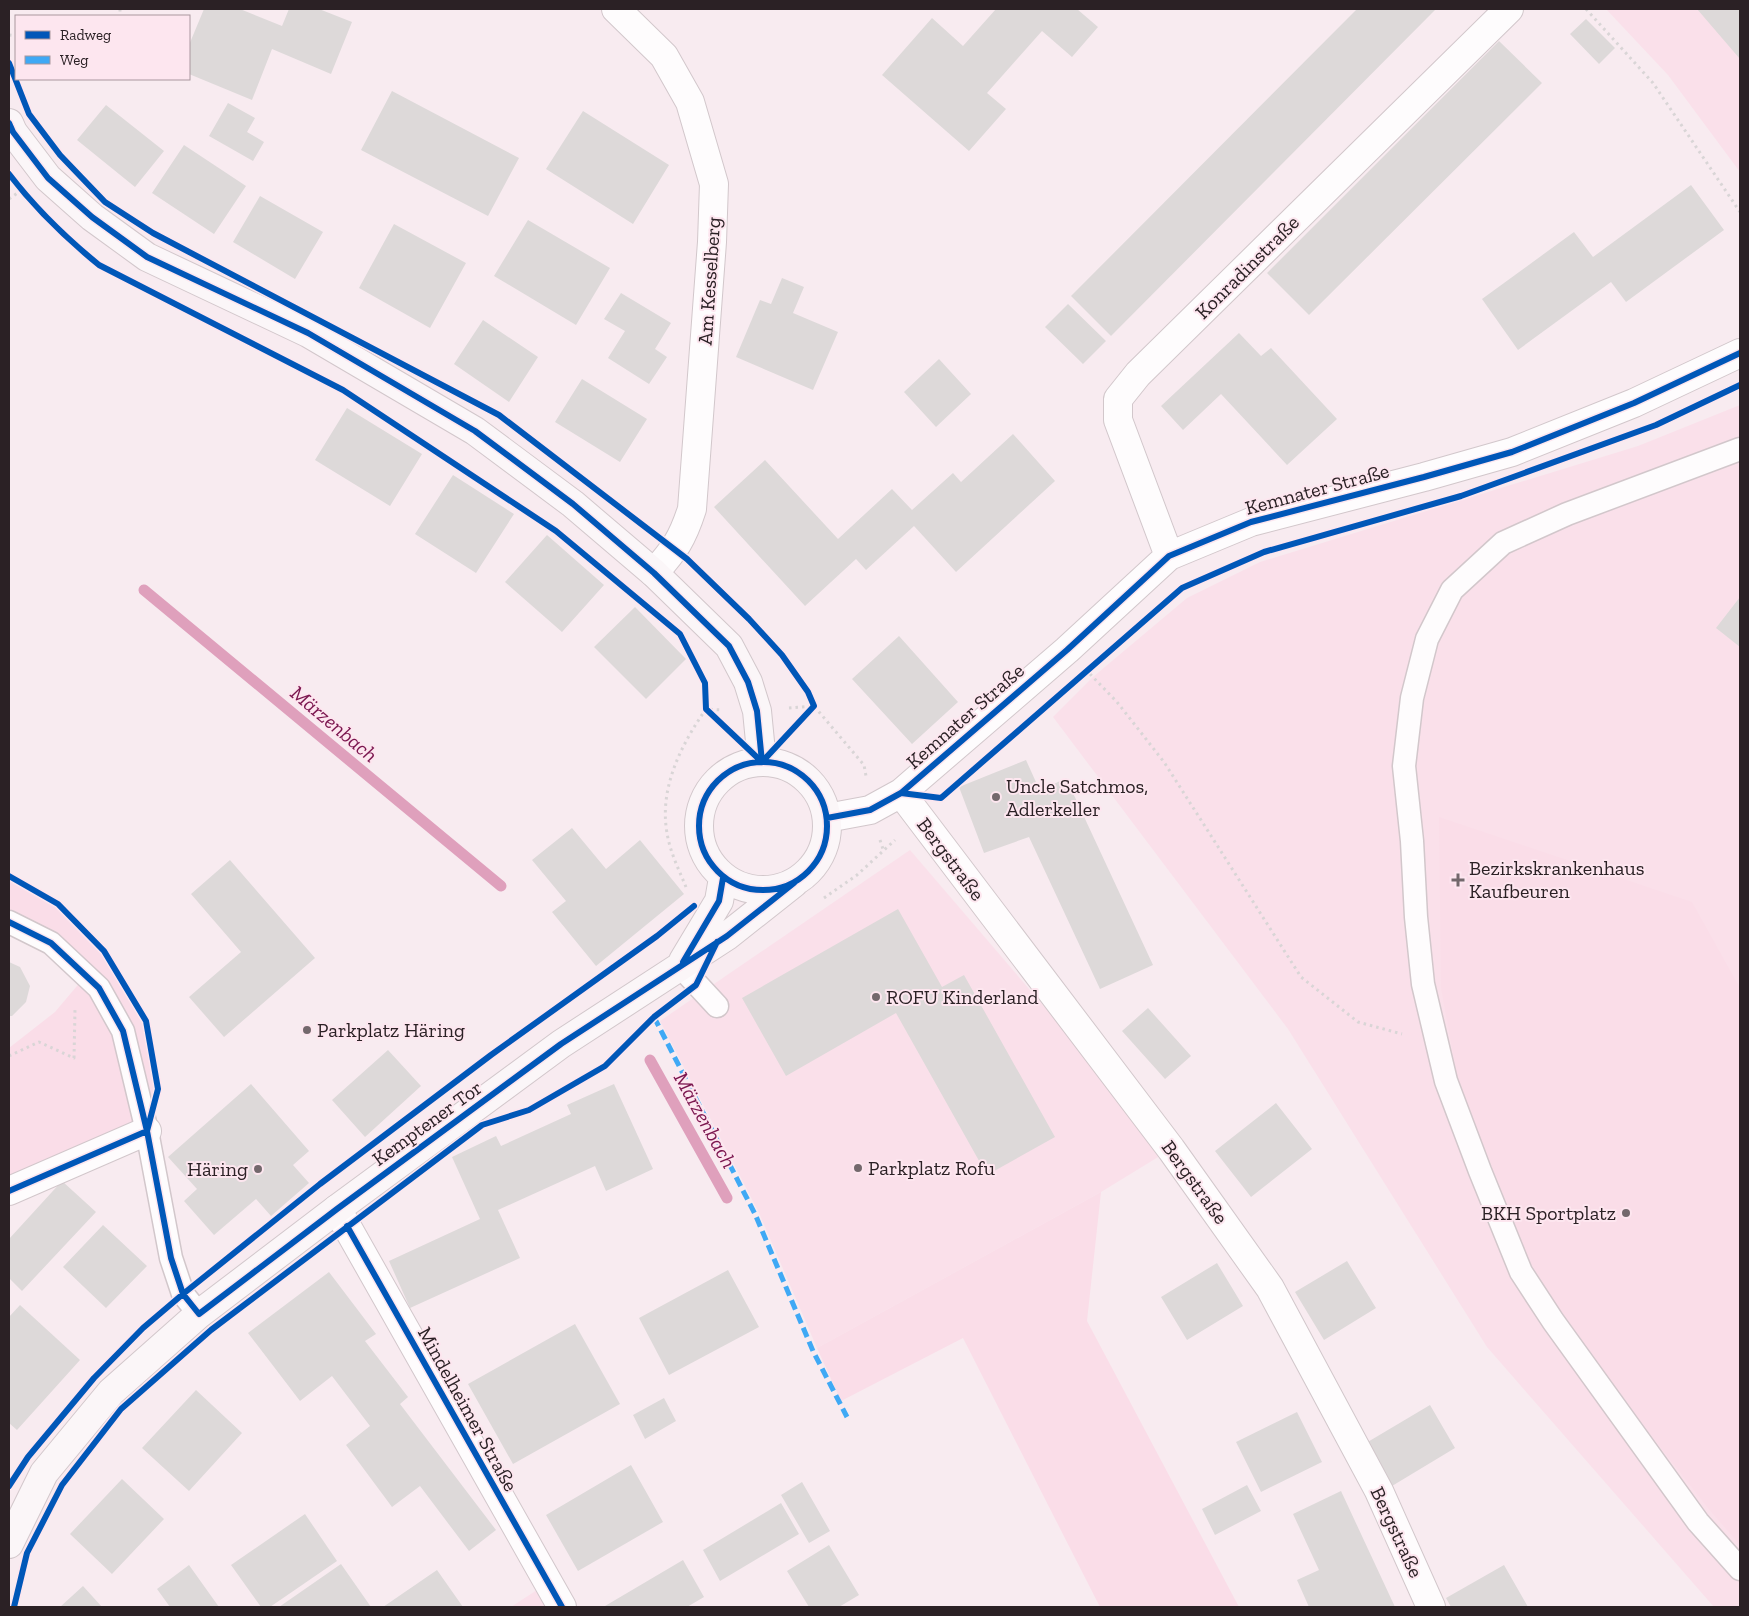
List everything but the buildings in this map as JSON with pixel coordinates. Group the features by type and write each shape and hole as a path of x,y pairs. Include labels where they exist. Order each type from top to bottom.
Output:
{"main road":[{"path":"9,123 13,132 48,178 92,217 146,257 308,333 475,431 573,504 654,573 729,646 748,682 757,711 762,762"},
{"path":"762,762 778,764 796,771 810,782 822,799 827,818 825,846 815,866 794,883 780,889 764,891 742,888 723,878 714,869 705,855 701,843 699,826 702,804 722,776 744,765 762,762"},
{"name":"Kemptener Tor","path":"680,966 719,901 723,878"},
{"name":"Kemptener Tor","path":"9,1544 44,1473 111,1392 199,1314 337,1209 561,1044 727,936 794,883"}],"street":[{"name":"Am Kesselberg","path":"616,9 664,56 690,102 714,184 712,242 692,509 685,531 675,549 654,573"},
{"name":"Konradinstraße","path":"1169,556 1118,420 1118,399 1145,367 1504,14"},
{"name":"Kemnater Straße","path":"827,818 870,810 901,793 1067,650 1169,556 1251,522 1512,452 1634,404 1740,353"},
{"name":"Bergstraße","path":"901,793 1171,1149 1270,1288 1379,1492 1431,1607"},
{"path":"9,1191 147,1130"},
{"name":"Mindelheimer Straße","path":"337,1209 562,1607"}],"lane":[{"path":"1740,449 1567,514 1503,543 1452,590 1427,639 1412,698 1404,766 1423,984 1446,1081 1480,1171 1522,1272 1575,1352 1692,1514 1740,1569"},
{"path":"9,922 51,943 100,988 124,1031 147,1130 171,1258 183,1294 199,1314"},
{"path":"680,966 717,1006"}],"path":[{"path":"1586,9 1654,83 1740,212"},
{"path":"9,199 22,190"},
{"path":"1093,677 1117,702 1164,762 1301,977 1358,1022 1437,1043"},
{"path":"9,1056 39,1042 74,1058 76,1002"}],"shaded area":[{"path":"1606,9 1740,9 1740,172 1668,75"},
{"name":"Bezirkskrankenhaus Kaufbeuren","path":"1740,405 1740,1607 1714,1607 1487,1347 1288,1029 1053,717 1093,677 1187,598 1260,562 1638,446"},
{"name":"BKH Sportplatz","path":"1439,817 1692,902 1740,988 1740,1545 1707,1507 1632,1411 1563,1316 1530,1262 1458,1081 1441,988"},
{"path":"910,850 1168,1151 1101,1192 817,1348 759,1213 660,1021"},
{"path":"9,880 56,907 104,954 144,1021 155,1091 148,1114 129,1029 9,914"},
{"path":"82,980 118,1035 139,1124 9,1183 9,1048 55,1012"},
{"path":"1101,1192 1087,1321 1239,1607 1100,1607 963,1338 841,1401 817,1348"},
{"path":"543,1586 555,1607 511,1607"}],"waterway":[{"name":"Märzenbach","path":"144,590 501,886"},
{"name":"Märzenbach","path":"650,1060 727,1198"}],"marked path":[{"path":"654,1017 755,1214 813,1351 847,1417"}],"cycle path":[{"path":"9,63 15,78"},
{"path":"16,80 29,114 60,155 105,202 153,233 499,415 687,559 749,619 782,655 808,692 814,706 762,762"},
{"path":"9,123 13,132 48,178 92,217 147,257 308,333 475,431 573,504 654,573 729,646 748,682 757,711 762,762"},
{"path":"9,174 51,222 99,265 343,390 556,531 680,634 705,683 706,709 762,762"},
{"path":"827,818 870,810 901,793 1067,650 1169,556 1251,522 1512,452 1634,403 1740,353"},
{"path":"901,793 941,798 1182,588 1264,552 1461,496 1656,425 1740,385"},
{"path":"763,762 776,763 788,767 808,781 822,801 826,813 827,826 826,839 822,851 808,871 788,885 776,889 763,890 750,889 738,885 718,871 704,851 700,839 699,826 700,813 704,801 718,781 738,767 750,763 763,762"},
{"path":"9,876 58,904 104,951 146,1021 158,1089 147,1131"},
{"path":"683,962 719,901 723,878"},
{"path":"9,922 51,943 99,988 123,1031 147,1131 171,1258 183,1294 199,1314 337,1209 561,1044 727,936 794,883"},
{"path":"9,1486 28,1457 94,1378 143,1328 183,1294 320,1184 491,1055 657,936 694,906"},
{"path":"14,1607 27,1553 62,1485 121,1409 211,1330 482,1125 529,1110 605,1066 654,1017 696,985 717,942"},
{"path":"9,1191 147,1131"},
{"path":"347,1226 562,1607"}],"place":[{"name":"Uncle Satchmos, Adlerkeller","path":"996,797"},
{"name":"Bezirkskrankenhaus Kaufbeuren","path":"1458,880"},
{"name":"ROFU Kinderland","path":"876,997"},
{"name":"Parkplatz Häring","path":"307,1030"},
{"name":"Parkplatz Rofu","path":"858,1168"},
{"name":"Häring","path":"258,1169"},
{"name":"BKH Sportplatz","path":"1626,1213"}]}
